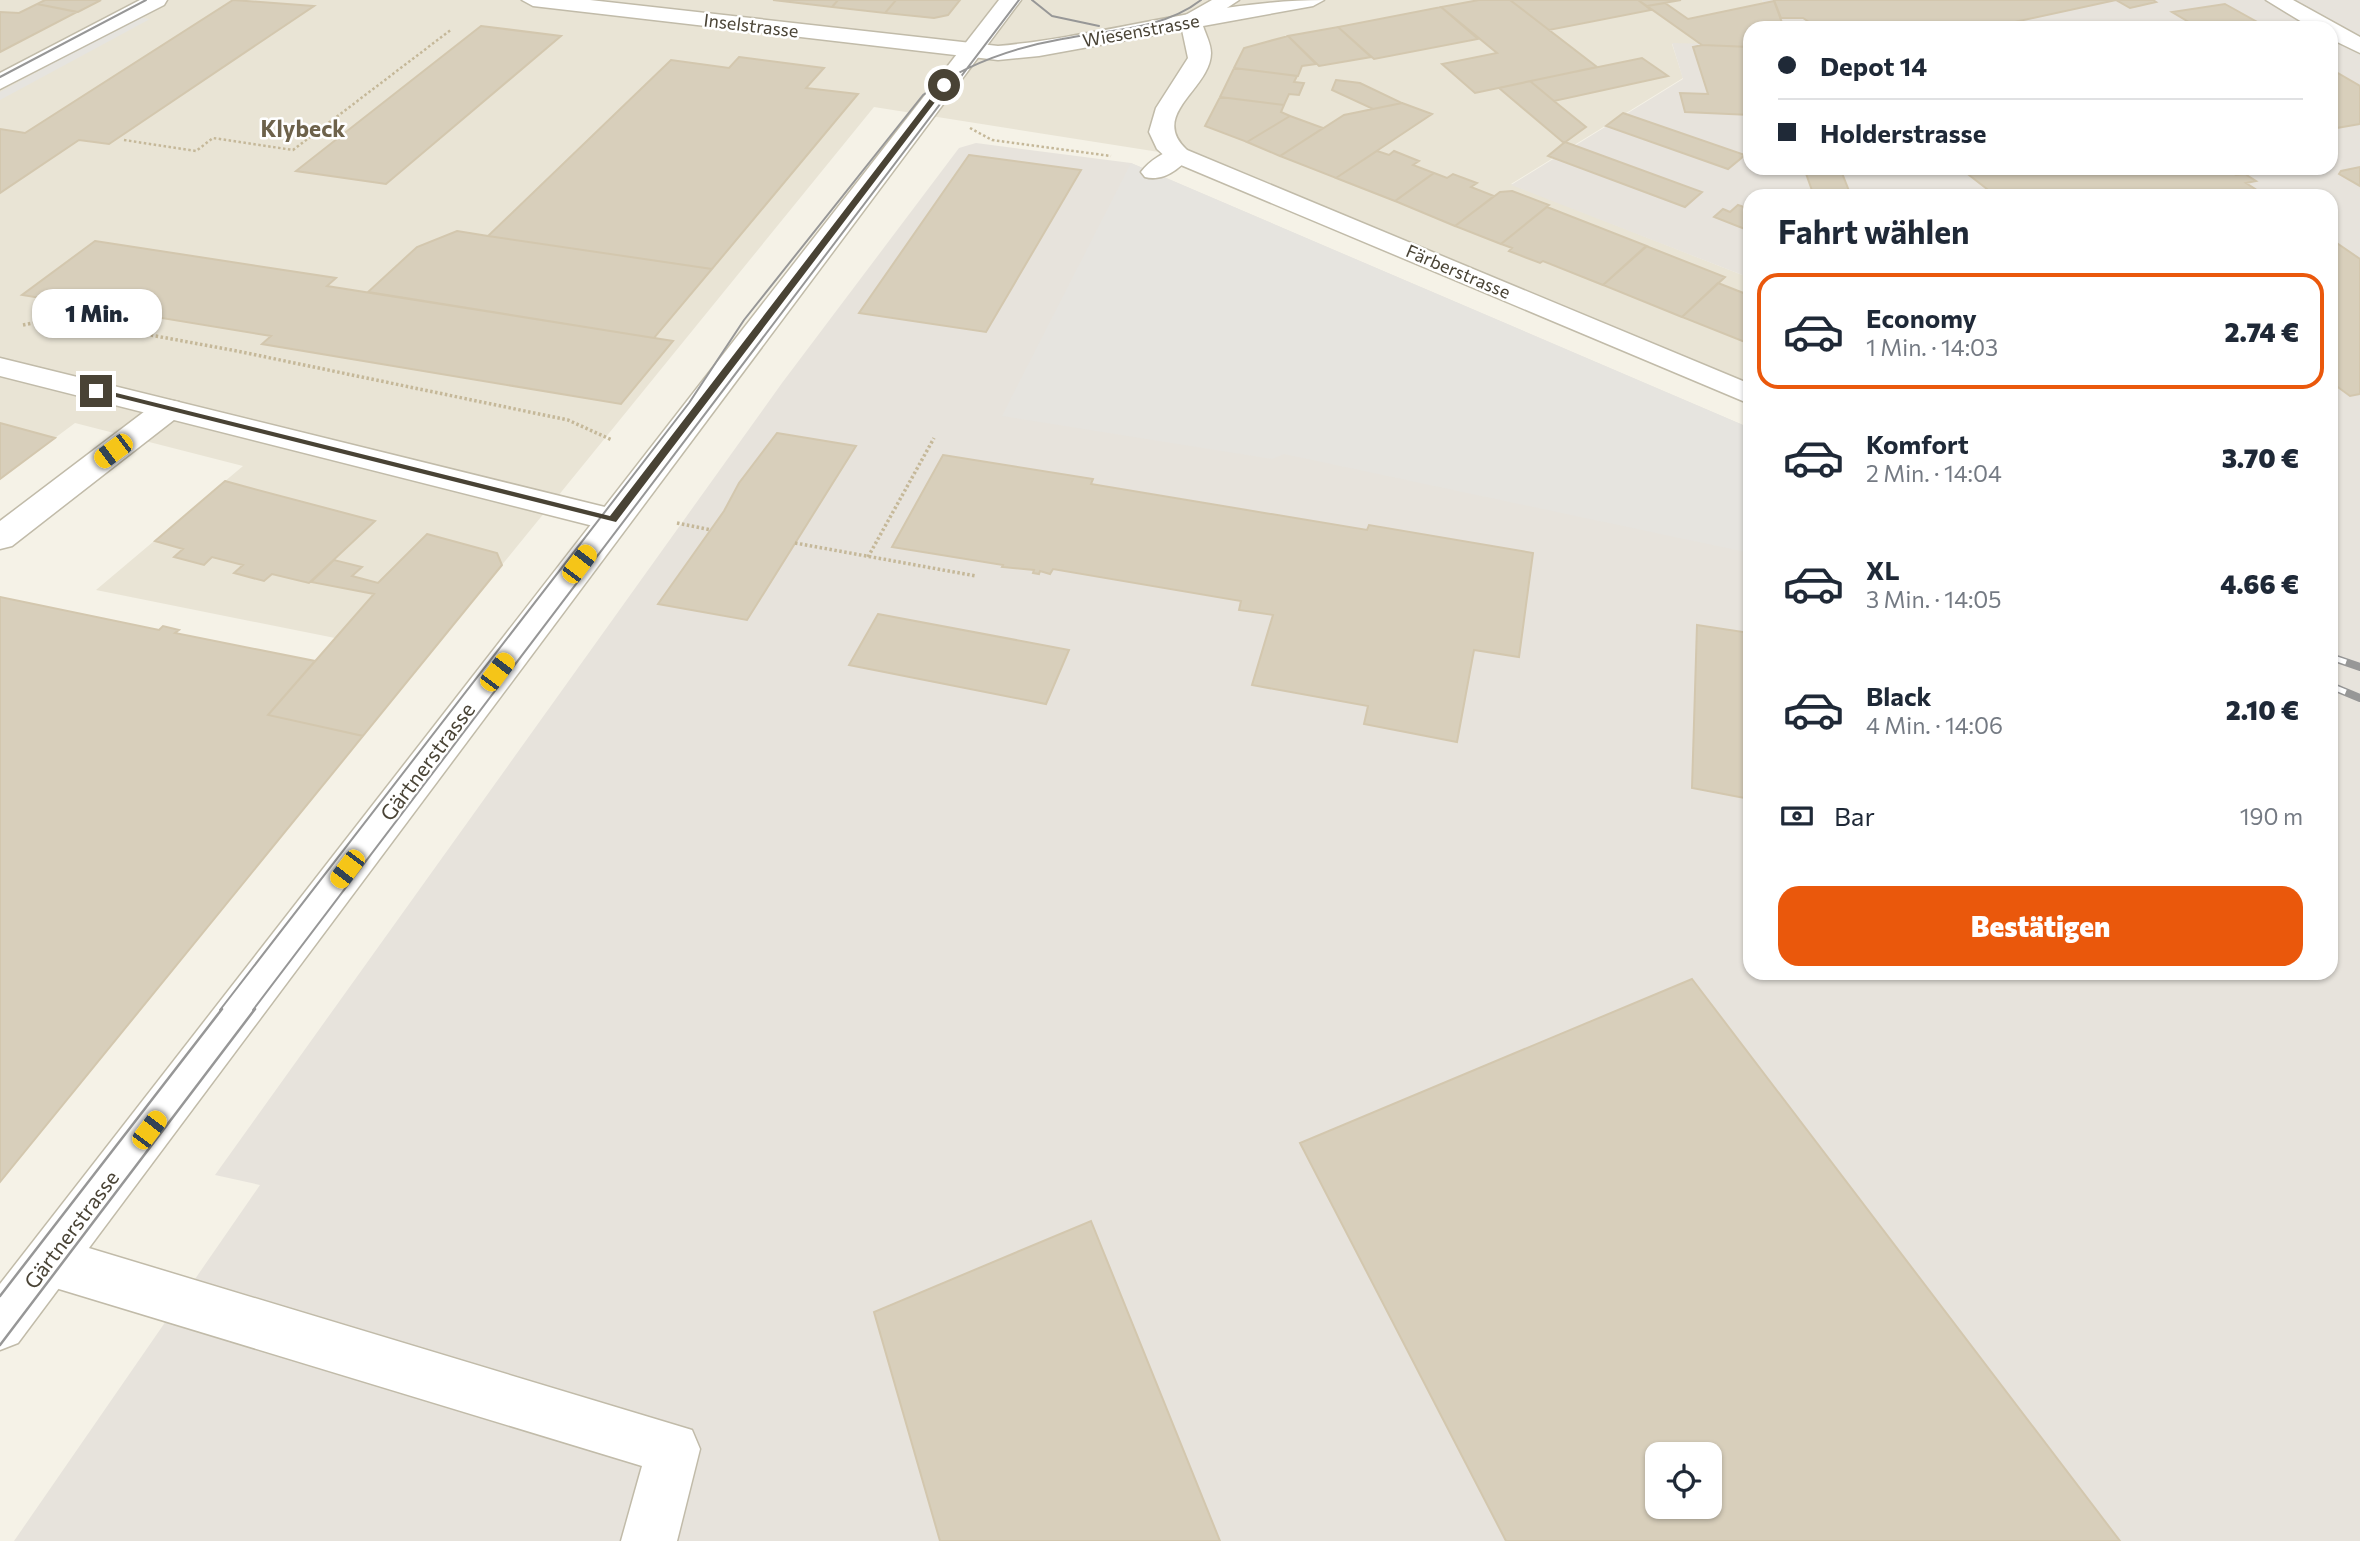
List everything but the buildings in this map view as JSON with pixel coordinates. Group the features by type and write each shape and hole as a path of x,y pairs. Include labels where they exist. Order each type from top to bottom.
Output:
{"street":[{"path":"0,82 156,0"},
{"name":"Inselstrasse","path":"533,0 969,51"},
{"name":"Gärtnerstrasse","path":"0,1325 1010,0"},
{"path":"1154,173 1173,151 1160,135 1161,122 1199,58 1198,42 1190,22 1228,0"},
{"name":"Wiesenstrasse","path":"969,51 1016,53 1312,0"},
{"path":"2277,0 2315,21"},
{"path":"2338,34 2360,46"},
{"name":"Färberstrasse","path":"1173,151 1743,392"},
{"path":"0,367 613,520"},
{"path":"0,538 168,409"},
{"path":"49,1261 673,1449 649,1541"}],"path":[{"path":"124,140 195,151 213,138 293,150 452,29"},
{"path":"964,125 992,140 1107,156 1173,151"},
{"path":"12,327 58,318 237,351 568,420 613,441"},
{"path":"869,556 934,438"},
{"path":"673,522 711,530"},
{"path":"795,543 976,576"}],"shaded area":[{"path":"0,0 1762,0 1772,21 1743,21 1743,45 1672,44 1683,78 1511,184 1743,275 1743,392 1178,155 874,107 363,736 335,638 96,590 243,466 75,423 0,479"},
{"path":"1762,0 2360,0 2360,1541 14,1541 260,1185 215,1175 782,383 959,148 976,143 1131,163 1743,425 1743,980 2338,980 2338,189 1743,189 1743,275 1511,185 1683,79 1672,43 1743,45 1743,175 2338,175 2338,21 1772,21"},
{"path":"139,17 150,19 0,100 0,92"},
{"path":"1131,163 1743,425 1743,552 1284,454 1272,459 1002,416"}],"tram line":[{"path":"0,77 146,0"},
{"path":"967,68 1019,0"},
{"path":"1032,0 1052,16 1099,26"},
{"path":"967,68 1007,52 1043,43 1152,23 1186,10 1201,0"},
{"path":"220,1010 689,403 744,320 923,95 967,68"},
{"path":"253,1010 967,68"},
{"path":"0,1296 222,1009"},
{"path":"0,1345 255,1009"}],"railway":[{"path":"2338,659 2360,667"},
{"path":"2338,689 2360,698"}],"district":[{"name":"Klybeck","path":"303,129"}],"route":[{"path":"96,391 613,520 944,85"}]}
